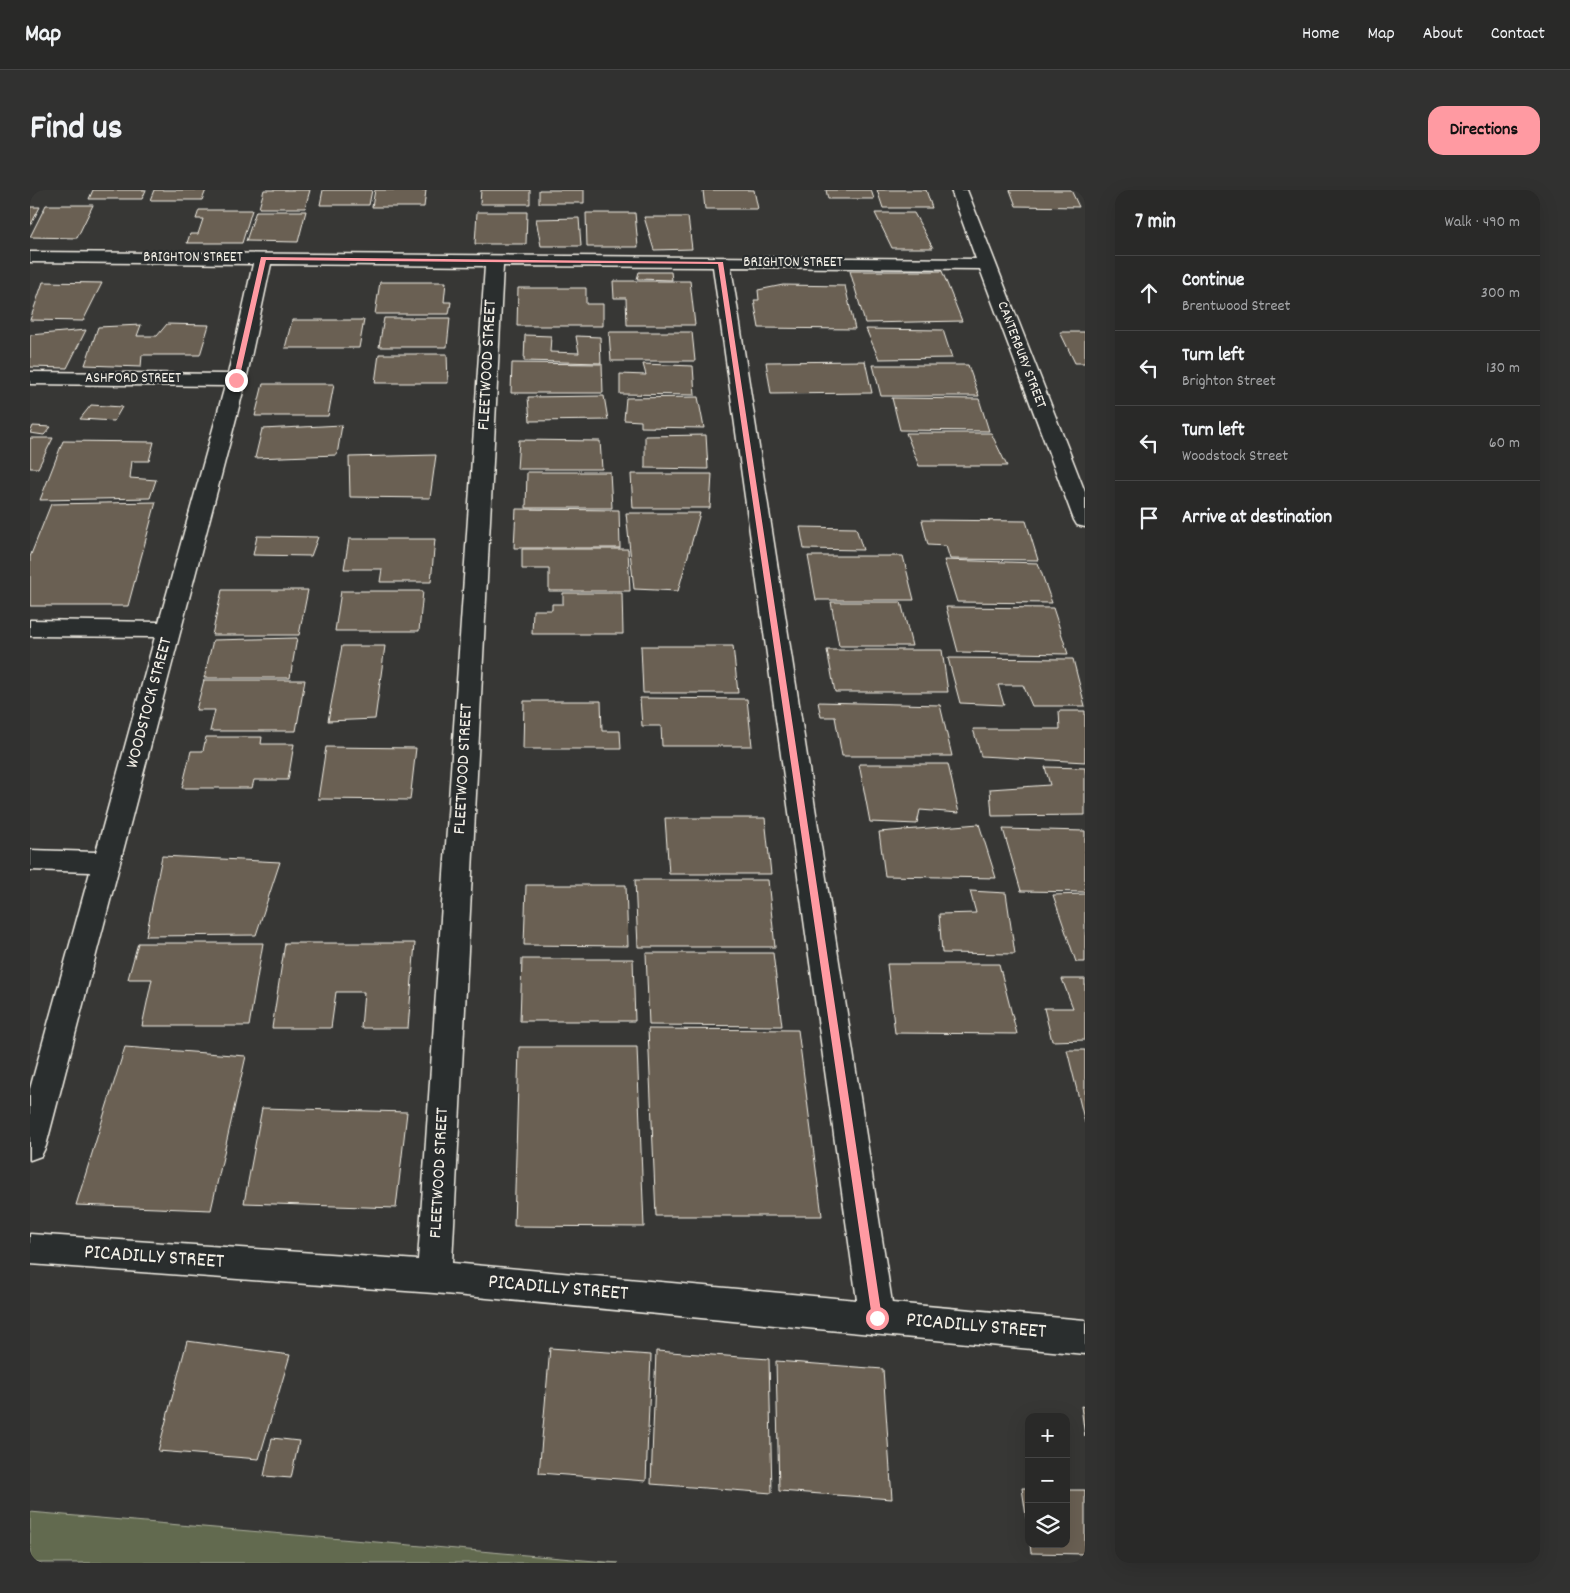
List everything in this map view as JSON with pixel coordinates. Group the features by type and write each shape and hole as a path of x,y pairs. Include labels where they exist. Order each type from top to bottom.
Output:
{"street":[{"name":"CANTERBURY STREET","path":"959,190 1085,520"},
{"name":"BRIGHTON STREET","path":"30,257 986,264"},
{"name":"WOODSTOCK STREET","path":"30,1146 236,380 263,258"},
{"name":"FLEETWOOD STREET","path":"434,1277 494,261"},
{"path":"721,262 877,1318"},
{"name":"ASHFORD STREET","path":"30,378 236,380"},
{"path":"30,628 170,630"},
{"path":"30,860 107,862"},
{"name":"PICADILLY STREET","path":"30,1249 434,1277 1085,1337"}],"green space":[{"path":"30,1512 618,1563 30,1563"}],"building":[{"path":"93,190 146,190 142,199 89,199"},
{"path":"154,190 206,190 202,200 150,200"},
{"path":"264,190 310,190 305,208 259,208"},
{"path":"323,190 372,190 369,205 320,205"},
{"path":"375,190 426,190 424,207 372,207"},
{"path":"481,190 530,190 530,204 480,204"},
{"path":"539,190 584,190 584,203 539,203"},
{"path":"703,190 754,190 758,209 705,209"},
{"path":"826,190 871,190 874,199 828,199"},
{"path":"877,190 926,190 932,208 883,208"},
{"path":"1010,190 1071,190 1079,207 1016,206"},
{"path":"46,205 93,205 77,238 30,237"},
{"path":"30,207 40,207 30,226"},
{"path":"199,210 252,210 242,243 187,243 190,234 198,234 203,219 196,219"},
{"path":"256,211 306,211 298,242 246,241"},
{"path":"477,212 527,212 526,244 475,244"},
{"path":"586,213 635,213 638,247 587,247"},
{"path":"875,213 914,213 933,248 892,248"},
{"path":"644,217 688,217 692,249 654,250"},
{"path":"579,218 581,246 541,246 536,219"},
{"path":"850,271 942,271 962,321 865,323"},
{"path":"639,272 671,272 672,280 637,279"},
{"path":"613,281 690,281 695,325 627,325 626,298 614,298"},
{"path":"43,282 102,283 83,321 30,320"},
{"path":"380,282 446,282 444,302 451,302 449,314 375,314"},
{"path":"783,285 845,286 855,329 759,328 754,300 759,300 758,290"},
{"path":"518,288 586,288 586,304 603,304 603,326 517,326"},
{"path":"384,318 450,318 447,347 379,347"},
{"path":"292,320 364,320 359,348 285,348"},
{"path":"167,324 209,325 200,355 142,355 141,367 85,365 98,327 141,325 137,336 157,336"},
{"path":"866,329 943,330 952,358 879,359"},
{"path":"86,330 67,368 30,367 30,335"},
{"path":"609,332 692,332 695,361 611,361"},
{"path":"1060,332 1085,332 1085,363 1075,363"},
{"path":"525,335 551,336 550,352 579,353 576,336 600,337 601,363 524,361"},
{"path":"379,354 447,354 448,383 375,383"},
{"path":"865,361 872,393 771,394 766,362"},
{"path":"512,363 602,364 603,393 511,393"},
{"path":"643,364 693,366 695,395 620,394 620,374 646,375"},
{"path":"873,365 968,365 979,396 881,396"},
{"path":"263,384 334,384 328,416 255,416"},
{"path":"604,396 608,420 530,421 528,397"},
{"path":"698,397 704,428 641,427 641,421 624,420 626,398"},
{"path":"892,398 979,399 989,431 900,430"},
{"path":"91,405 122,407 114,421 80,419"},
{"path":"342,425 337,455 255,458 262,429"},
{"path":"33,426 51,427 44,435 30,433"},
{"path":"906,433 991,433 1007,466 919,466"},
{"path":"706,435 708,469 645,468 645,436"},
{"path":"30,438 53,438 38,468 30,468"},
{"path":"519,440 600,441 602,469 517,469"},
{"path":"63,441 154,442 149,461 132,461 130,478 156,480 150,498 40,500"},
{"path":"436,455 430,498 350,497 349,457"},
{"path":"527,472 610,472 612,508 526,508"},
{"path":"631,474 712,474 710,508 633,508"},
{"path":"156,502 128,606 30,606 30,557 51,504"},
{"path":"516,509 619,510 620,548 514,548"},
{"path":"626,513 700,513 678,591 634,589"},
{"path":"922,520 1026,521 1038,560 950,559 946,546 928,545"},
{"path":"800,527 856,528 863,550 804,549"},
{"path":"257,536 318,537 311,556 253,555"},
{"path":"349,539 435,539 431,582 380,582 382,569 344,569"},
{"path":"522,549 628,549 630,591 549,591 549,569 522,569"},
{"path":"808,556 903,556 914,600 816,600"},
{"path":"944,560 1038,563 1052,603 957,602"},
{"path":"222,590 308,590 299,635 212,635"},
{"path":"341,591 423,591 419,631 335,631"},
{"path":"563,593 622,593 623,634 532,634 533,610 552,610 552,604 563,604"},
{"path":"831,602 901,602 912,646 839,646"},
{"path":"946,607 1053,608 1068,654 958,652"},
{"path":"297,638 290,678 204,678 213,640"},
{"path":"342,646 385,646 375,719 328,721"},
{"path":"641,646 733,646 738,693 643,693"},
{"path":"827,650 942,650 948,692 835,692"},
{"path":"948,658 1073,659 1085,706 1032,706 1023,685 998,685 1004,705 960,703"},
{"path":"204,680 305,680 296,731 210,731 215,710 196,710"},
{"path":"640,698 747,699 752,746 662,746 661,726 642,726"},
{"path":"524,701 601,701 602,731 620,731 621,749 523,749"},
{"path":"818,702 940,705 952,756 842,756 835,717 821,717"},
{"path":"1059,711 1085,711 1085,762 981,756 973,729 1060,729"},
{"path":"206,737 262,737 261,744 294,744 288,780 254,780 252,788 182,788 191,751 203,751"},
{"path":"326,747 416,748 410,800 318,799"},
{"path":"859,764 948,764 959,813 920,810 917,824 870,822"},
{"path":"1045,767 1085,768 1085,815 992,816 990,789 1050,785"},
{"path":"665,818 765,818 771,874 669,874"},
{"path":"979,824 996,878 885,876 879,832"},
{"path":"1003,829 1085,831 1085,892 1021,891"},
{"path":"162,856 280,862 256,935 146,936"},
{"path":"635,880 768,880 775,947 638,947"},
{"path":"526,885 626,885 628,946 524,945"},
{"path":"970,891 1006,893 1015,954 942,953 939,914 976,913"},
{"path":"1085,894 1085,962 1076,962 1053,895"},
{"path":"138,943 263,943 249,1026 142,1026 152,979 128,979"},
{"path":"285,943 415,943 408,1028 361,1028 364,992 336,992 331,1028 272,1028"},
{"path":"646,953 773,953 782,1026 649,1025"},
{"path":"522,959 633,959 635,1021 520,1021"},
{"path":"887,964 999,964 1017,1034 895,1033"},
{"path":"1062,979 1085,979 1085,1040 1052,1041 1044,1008 1073,1008"},
{"path":"648,1029 798,1030 822,1216 656,1216"},
{"path":"125,1047 246,1056 211,1210 76,1205"},
{"path":"519,1047 637,1047 644,1227 514,1226"},
{"path":"1067,1050 1085,1050 1085,1123"},
{"path":"262,1108 407,1112 396,1208 244,1203"},
{"path":"187,1341 290,1355 259,1459 158,1451"},
{"path":"550,1348 651,1355 646,1481 539,1473"},
{"path":"656,1351 769,1359 772,1493 651,1484"},
{"path":"776,1361 883,1369 892,1499 779,1491"},
{"path":"1081,1406 1085,1407 1085,1437"},
{"path":"272,1438 299,1441 291,1478 264,1476"},
{"path":"1022,1488 1025,1488 1025,1509"},
{"path":"1070,1490 1085,1490 1085,1554 1031,1553 1030,1548 1070,1548"}],"route":[{"path":"236,380 263,258 721,262 877,1318"}]}
